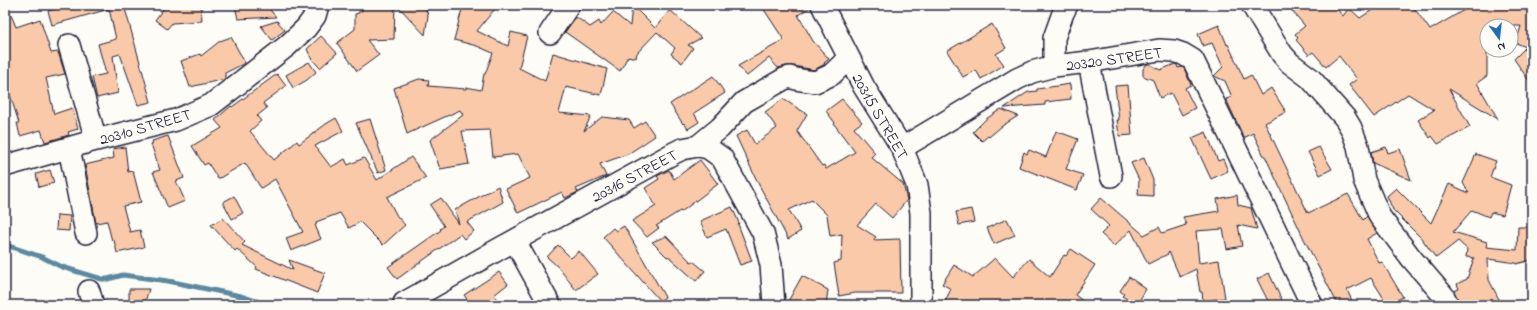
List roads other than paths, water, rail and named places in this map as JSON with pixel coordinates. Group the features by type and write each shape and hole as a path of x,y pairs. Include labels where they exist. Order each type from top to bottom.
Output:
{"street":[{"name":"20310 STREET","path":"6,164 176,120 211,104 287,46 306,28 315,16 318,5"},
{"path":"550,33 569,5"},
{"name":"20315 STREET","path":"822,5 864,87 902,148 917,185 921,213 921,305"},
{"path":"1054,66 1054,38 1067,5"},
{"path":"1252,5 1282,54 1290,63 1310,78 1345,118 1351,128 1358,146 1364,180 1380,218 1443,295 1448,305"},
{"path":"69,45 96,140"},
{"name":"20320 STREET","path":"902,148 1017,79 1032,72 1054,66 1089,62 1159,50 1174,51 1183,54 1192,60 1312,305"},
{"path":"698,146 720,128 744,102 757,94 790,77 815,82 831,75 849,58"},
{"path":"1089,62 1111,176"},
{"name":"20316 STREET","path":"404,303 674,152 698,146 708,148 722,158 763,233 771,264 774,305"},
{"path":"69,148 86,233"},
{"path":"515,241 550,305"}],"waterway":[{"path":"5,247 9,246 42,257 62,267 102,279 123,275 168,281 241,296 268,305"}]}
